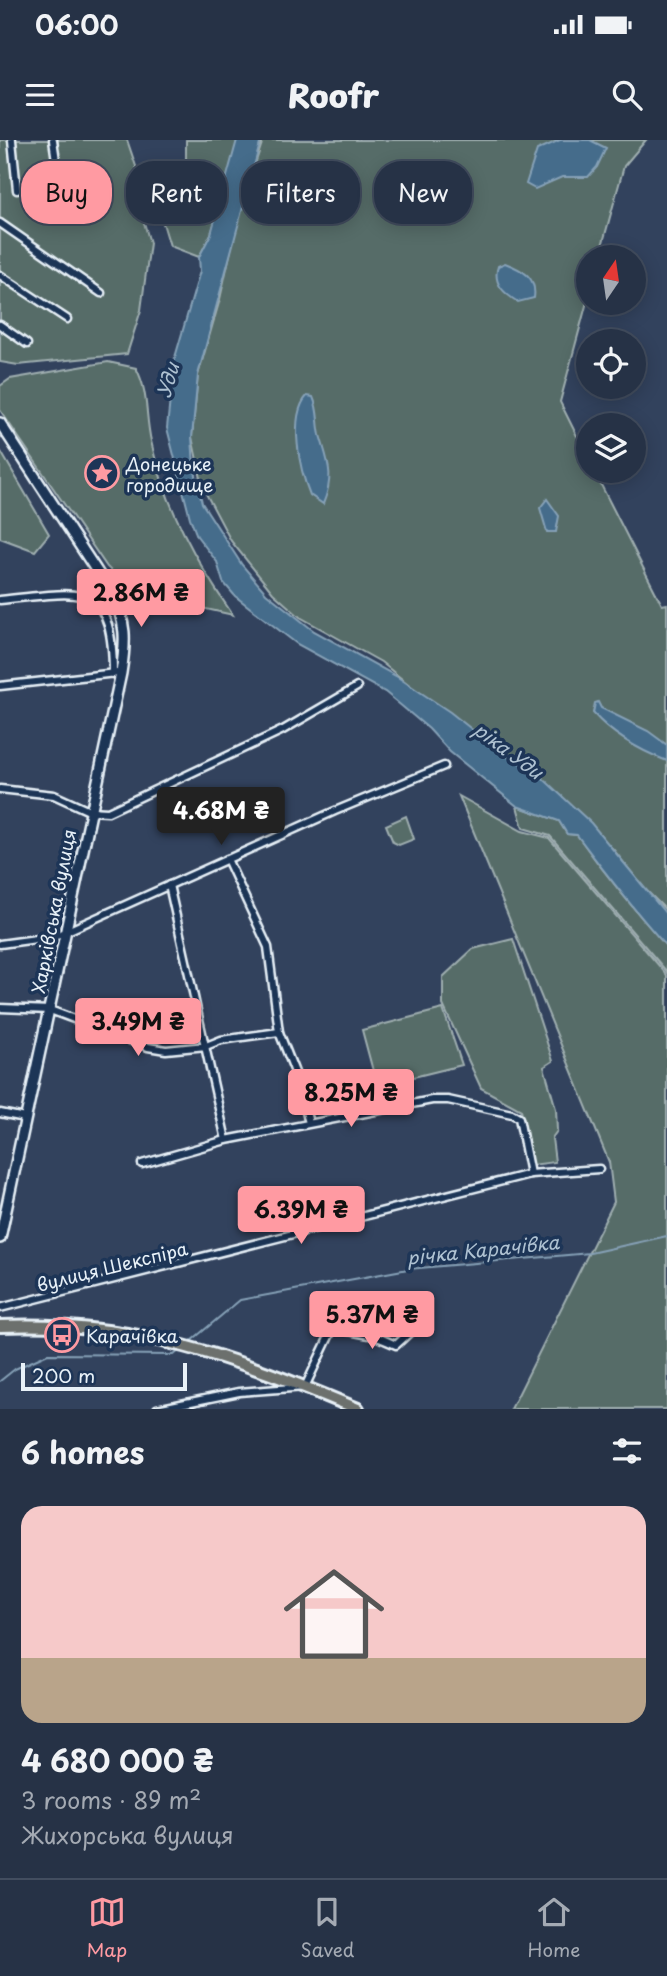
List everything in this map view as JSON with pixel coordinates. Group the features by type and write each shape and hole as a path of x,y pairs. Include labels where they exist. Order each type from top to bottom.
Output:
{"highway":[{"path":"0,1326 89,1328 153,1337 232,1358 358,1409"}],"main road":[{"name":"Харківська вулиця","path":"0,423 121,609 126,631 50,1010 4,1193 0,1238"}],"street":[{"path":"12,140 17,190"},
{"path":"53,140 56,161"},
{"path":"0,223 101,293"},
{"path":"0,275 66,319"},
{"path":"0,325 27,344"},
{"path":"0,600 74,593 90,600 104,611 110,627 117,673 0,686"},
{"path":"0,789 54,795 89,811 108,812 283,730 357,687"},
{"path":"0,944 51,937 65,932 444,766"},
{"path":"227,859 268,947 279,1032 296,1075 309,1123"},
{"path":"169,885 226,1140"},
{"path":"0,1008 50,1010 148,1048 166,1050 206,1046 221,1040 279,1032"},
{"path":"142,1164 226,1140 432,1100 448,1100 512,1114 519,1118 530,1174"},
{"path":"0,1113 25,1118"},
{"name":"вулиця Шекспіра","path":"0,1308 530,1174 599,1168"},
{"path":"157,1409 239,1392 305,1387 333,1328 374,1336 396,1345 408,1333 419,1306"}],"green space":[{"path":"0,140 127,140 134,161 126,161 126,224 144,224 150,243 141,310 127,354 18,365 0,362"},
{"path":"186,140 239,140 227,180 227,161 186,161"},
{"path":"263,140 646,140 624,166 602,245 576,245 576,315 583,315 580,329 576,329 576,343 560,402 576,434 576,483 600,483 662,605 667,604 667,911 644,888 613,849 381,662 300,617 273,593 231,541 203,488 192,437 198,375 220,299 241,207 241,224 360,224 360,161 256,161"},
{"path":"163,224 214,224 199,257 170,246"},
{"name":"Донецьке городище","path":"108,362 136,368 143,386 157,465 173,511 194,554 233,615 135,593 107,567 0,410 0,386 10,379"},
{"path":"0,450 49,534 35,551 0,538"},
{"path":"459,796 522,831 549,838 667,975 667,1409 511,1409 614,1202 609,1162"},
{"path":"517,806 559,821 567,834 577,835 620,892 667,947 667,972 550,836 523,828"},
{"path":"406,816 414,839 399,845 393,842 386,825"},
{"path":"513,939 553,1061 544,1067 556,1109 557,1131 552,1138 555,1162 532,1165 521,1110 481,1088 443,1005 443,977 473,949"},
{"path":"443,1009 462,1065 377,1086 362,1030"}],"water":[{"path":"237,140 261,140 255,161 241,161 241,215 198,375 192,437 194,466 202,503 242,565 266,593 314,631 396,676 450,712 504,755 535,771 591,823 667,915 667,947 577,835 567,834 559,821 517,806 450,752 429,729 385,692 297,644 235,596 223,582 217,562 197,536 190,518 167,428 174,361 200,271 199,257 214,224 227,224 227,176"},
{"path":"560,140 590,140 606,148 597,167 588,177 562,177 535,189 526,184 537,150"},
{"path":"505,263 527,275 533,285 534,298 518,302 501,288 497,272 498,266"},
{"path":"307,396 313,397 315,402 329,469 329,485 323,504 310,495 300,459 298,417"},
{"path":"547,499 559,516 556,532 547,532 540,508"},
{"path":"598,702 601,708 648,731 667,745 667,761 637,747 609,729 593,713 595,703"}],"waterway":[{"name":"річка Карачівка","path":"191,1341 240,1300 408,1269 590,1253 667,1236"},
{"name":"річка Карачівка","path":"0,1381 15,1369 48,1354 174,1355 181,1349"}],"place":[{"name":"Донецьке городище","path":"102,473"},
{"name":"Карачівка","path":"62,1335"}],"water label":[{"name":"Уди","path":"167,380"},
{"name":"ріка Уди","path":"509,750"}]}
